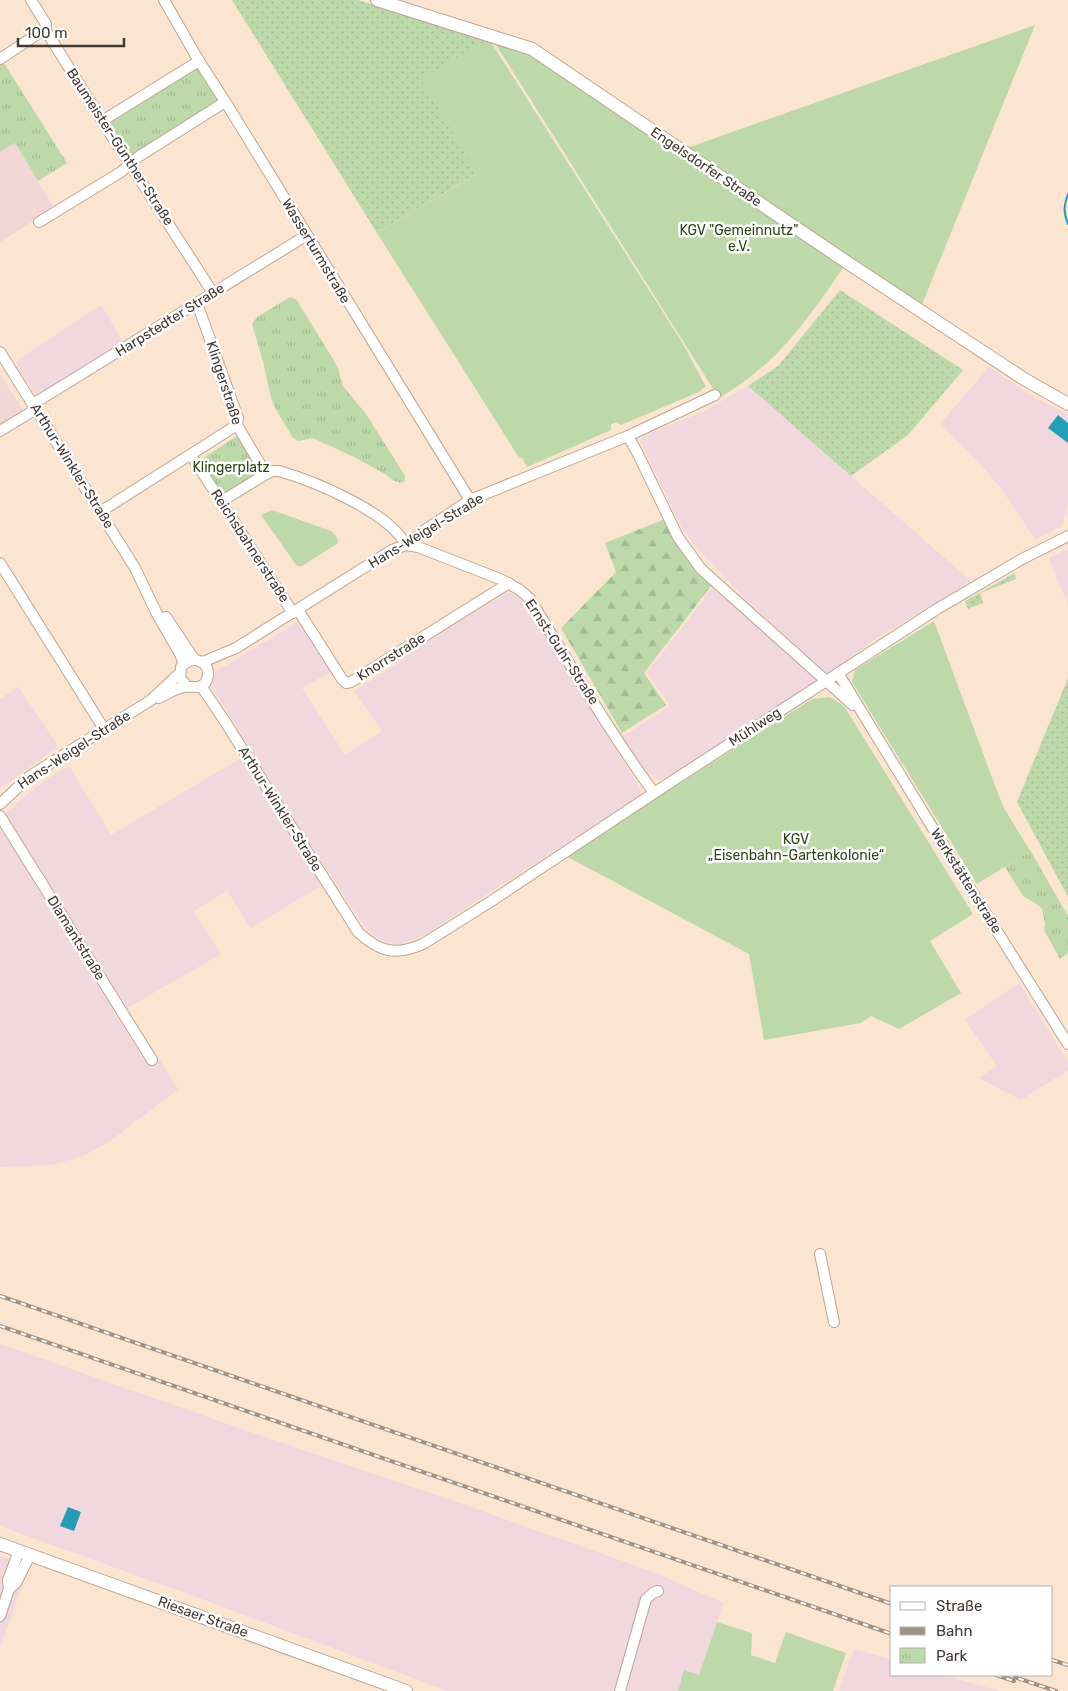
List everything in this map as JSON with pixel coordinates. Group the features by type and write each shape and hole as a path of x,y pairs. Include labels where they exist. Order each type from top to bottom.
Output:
{"main road":[{"name":"Engelsdorfer Straße","path":"377,0 532,49 880,284 1024,379 1068,404"},
{"name":"Riesaer Straße","path":"0,1544 406,1691"}],"street":[{"name":"Baumeister-Günther-Straße","path":"31,0 46,24 45,29 102,121 213,293"},
{"name":"Wasserturmstraße","path":"164,0 199,61 470,500"},
{"path":"0,59 45,29"},
{"path":"102,121 199,61"},
{"path":"39,222 121,172 138,157 225,102"},
{"name":"Harpstedter Straße","path":"0,431 34,406 307,235"},
{"name":"Klingerstraße","path":"197,303 238,418 237,425 266,474"},
{"name":"Arthur-Winkler-Straße","path":"0,352 142,581 198,660"},
{"name":"Hans-Weigel-Straße","path":"208,674 230,651 392,550 406,544 470,500 628,436 715,396"},
{"path":"100,512 237,425"},
{"name":"Werkstättenstraße","path":"628,436 678,537 701,569 850,702 865,718"},
{"name":"Reichsbahnerstraße","path":"191,455 295,611"},
{"path":"222,502 273,470 279,471 330,490 363,508 390,525 406,544"},
{"name":"Mühlweg","path":"448,928 938,608 1022,559 1068,536"},
{"name":"Ernst-Guhr-Straße","path":"406,544 509,583 530,599 641,775 654,792"},
{"path":"0,563 104,729"},
{"name":"Arthur-Winkler-Straße","path":"142,581 157,614 180,654 182,669"},
{"name":"Knorrstraße","path":"295,611 346,683 351,682 509,583"},
{"name":"Hans-Weigel-Straße","path":"198,660 230,651"},
{"path":"190,660 198,660 206,667 208,674 206,681 201,686 193,688 182,682 182,669 190,660"},
{"name":"Hans-Weigel-Straße","path":"151,700 182,669"},
{"name":"Werkstättenstraße","path":"838,673 1068,1044"},
{"name":"Hans-Weigel-Straße","path":"0,804 30,776 104,729 151,700 187,686"},
{"name":"Arthur-Winkler-Straße","path":"201,686 358,932 371,944 383,950 399,951 411,949 448,928"},
{"name":"Diamantstraße","path":"0,816 152,1060"},
{"path":"820,1254 834,1322"},
{"path":"0,1616 9,1589 8,1580 25,1553"},
{"path":"620,1691 646,1599 653,1593 658,1592"}],"shaded area":[{"path":"15,143 54,208 0,242 0,152"},
{"path":"101,305 123,342 37,397 15,362"},
{"path":"989,367 1029,394 1068,415 1068,504 1062,526 1035,539 1000,487 976,459 940,424"},
{"path":"0,374 26,415 0,431"},
{"path":"748,386 971,581 874,640 826,676 744,597 695,546 682,528 640,441 644,436 702,412"},
{"path":"1068,549 1068,605 1049,558"},
{"path":"713,587 817,681 670,776 660,780 645,772 622,737 670,706 647,673"},
{"path":"506,593 513,594 521,600 534,616 641,790 640,796 422,936 400,944 387,943 372,935 354,911 280,798 212,687 215,672 298,622 332,671 302,688 345,755 382,731 354,691 405,659 404,656"},
{"path":"18,687 58,746 0,789 0,699"},
{"path":"243,757 322,885 251,928 227,891 193,911 221,954 127,1008 5,813 45,780 69,766 111,835"},
{"path":"0,821 141,1056 152,1048 178,1089 109,1142 85,1155 52,1165 0,1167"},
{"path":"1019,983 1068,1062 1068,1070 1021,1100 979,1078 997,1066 965,1020"},
{"path":"0,1344 656,1573 723,1603 699,1675 684,1671 678,1691 448,1691 0,1526"},
{"path":"0,1556 29,1567 0,1647"},
{"path":"854,1649 890,1659 890,1676 947,1676 999,1691 839,1691"}],"green space":[{"path":"232,0 358,0 457,30 492,44 547,132 377,233"},
{"name":"KGV \"Gemeinnutz\" e.V.","path":"1035,25 921,307 845,265 804,322 775,355 740,385 719,398 493,40 526,51 676,152"},
{"path":"486,41 492,44 682,342 706,387 701,389 701,391 621,425 617,422 611,424 611,430 527,467 523,459 518,456 377,233 477,174 421,79"},
{"path":"2,60 67,163 38,181 15,143 0,152 0,62"},
{"path":"198,68 219,102 132,156 110,122"},
{"path":"840,290 963,370 908,435 851,476 748,386 778,366"},
{"path":"290,297 296,299 338,368 343,386 366,414 405,476 405,481 402,483 394,481 354,457 313,438 298,441 293,438 274,406 252,324 257,317"},
{"name":"Klingerplatz","path":"237,436 262,474 224,498 200,460"},
{"path":"272,510 331,531 337,537 338,543 302,566 297,566 261,515"},
{"path":"665,519 685,554 711,586 644,673 666,705 622,733 561,628 616,572 605,543"},
{"path":"1015,573 1016,579 980,593 983,603 968,609 965,601"},
{"path":"934,621 1004,808 1030,851 977,884 852,682 855,670"},
{"path":"1068,678 1068,897 1017,802"},
{"name":"KGV „Eisenbahn-Gartenkolonie“","path":"830,697 844,706 973,914 930,941 961,993 899,1029 871,1016 861,1023 764,1040 749,954 566,856 812,699"},
{"path":"1030,850 1068,916 1068,953 1060,959 1044,930 1045,923 1042,909 1023,896 1005,867"},
{"path":"717,1622 752,1633 751,1655 775,1663 786,1632 846,1653 833,1691 678,1691 684,1670 699,1675"}],"water":[{"path":"1058,415 1068,423 1068,443 1048,428"},
{"path":"68,1507 81,1512 74,1531 60,1526"}],"waterway":[{"path":"1068,194 1065,209 1068,224"}],"railway":[{"path":"0,1296 890,1603"},
{"path":"0,1326 890,1633"},
{"path":"1053,1660 1068,1665"},
{"path":"999,1676 1014,1681"},
{"path":"1011,1676 1056,1691"}]}
